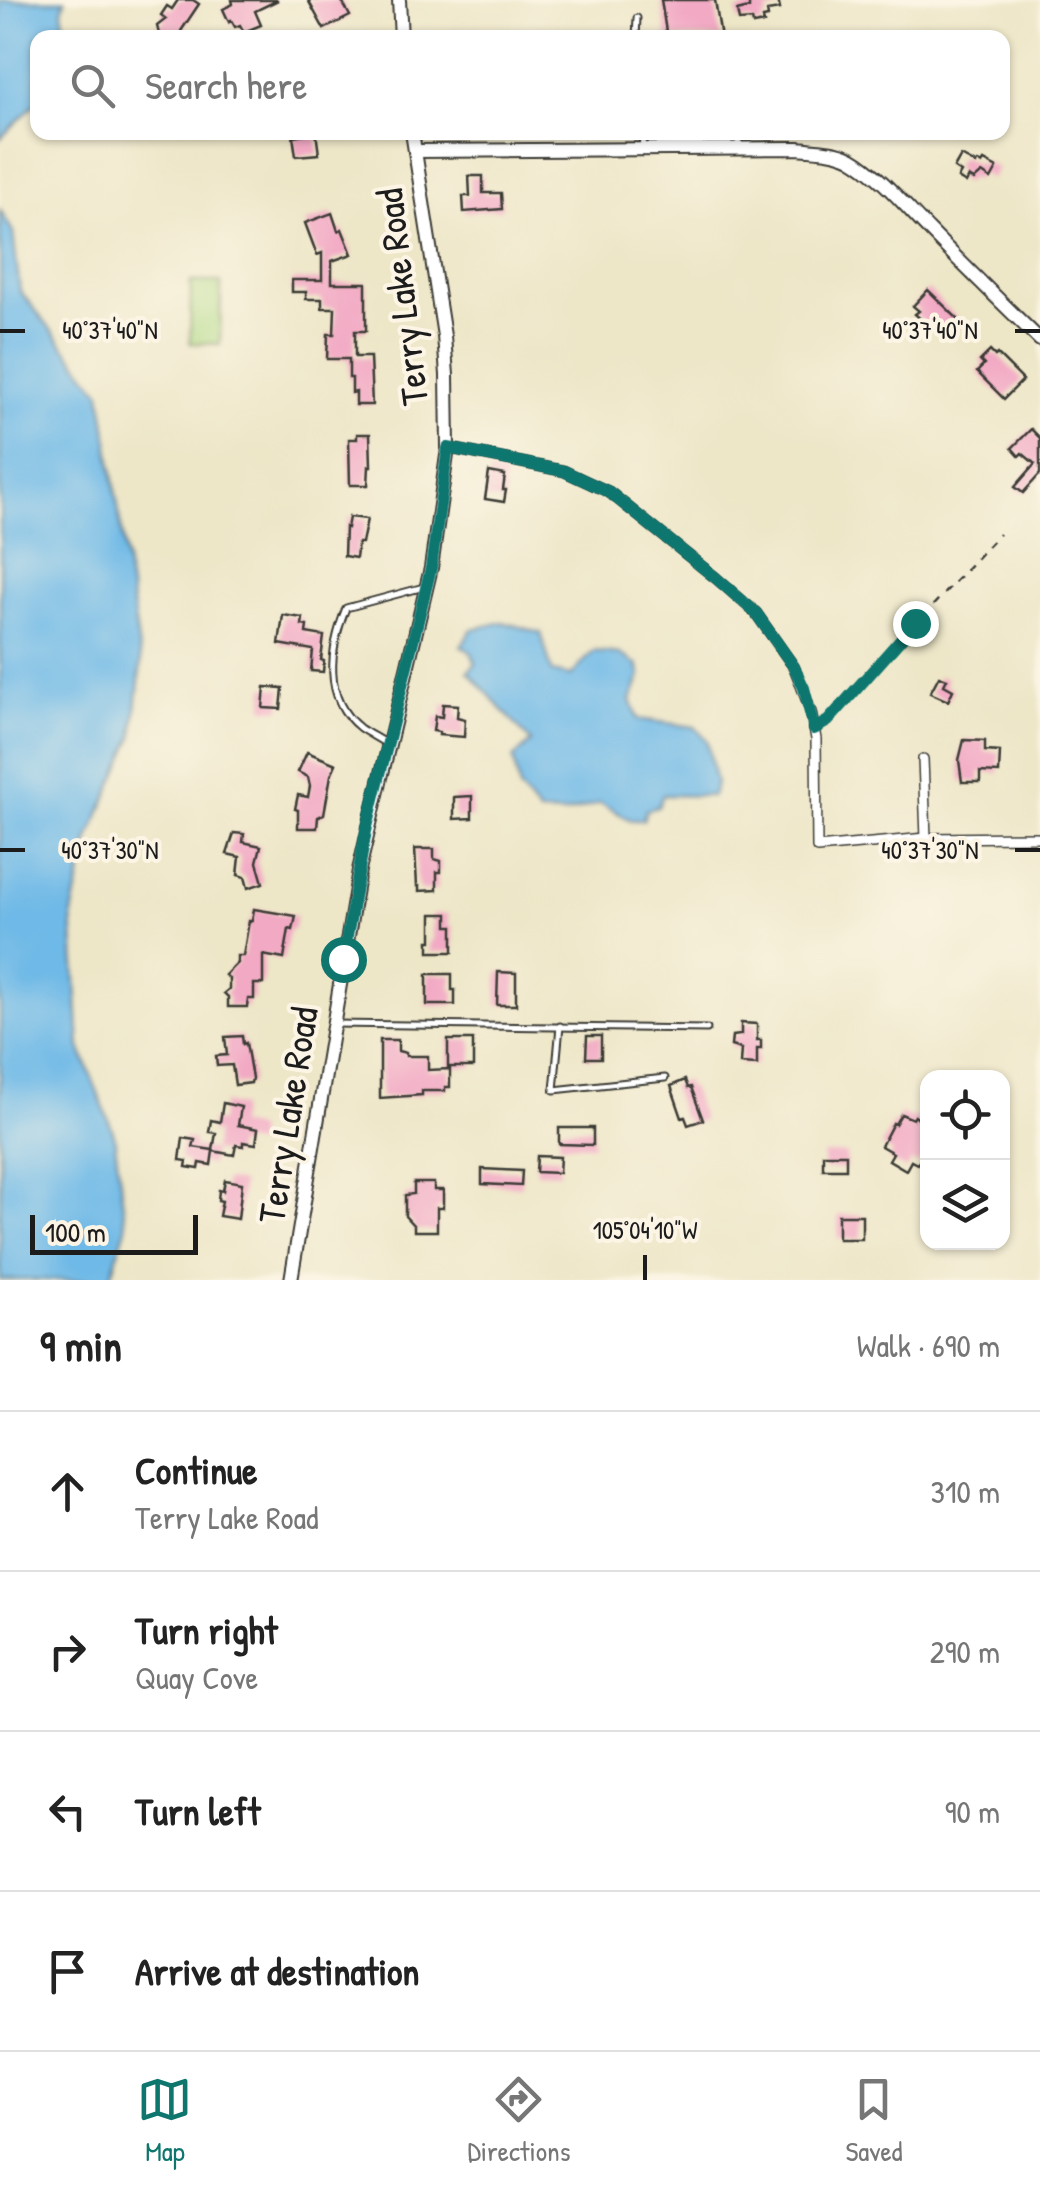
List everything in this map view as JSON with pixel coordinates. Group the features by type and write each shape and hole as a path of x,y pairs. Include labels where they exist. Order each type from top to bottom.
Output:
{"main road":[{"path":"399,0 401,30"},
{"name":"Terry Lake Road","path":"291,1280 358,870 427,586 448,448 444,336 413,140"},
{"path":"414,152 798,148 846,156 862,165 1040,340"}],"street":[{"path":"448,448 564,471 609,492 756,613 804,688 814,729 817,848 926,838 1040,837"},
{"path":"924,759 926,838"}],"lane":[{"path":"637,30 638,18"},
{"path":"643,140 644,150"},
{"path":"737,148 738,140"},
{"path":"388,745 357,726 340,704 332,682 339,624 346,608 427,586"},
{"path":"332,1024 708,1029"},
{"path":"560,1026 554,1090 666,1078"}],"path":[{"path":"814,729 828,721 999,534"}],"green space":[{"path":"191,282 221,282 220,344 190,343"}],"water":[{"path":"0,0 65,0 62,11 66,30 30,30 30,109 0,139"},
{"path":"0,210 13,232 20,291 101,392 141,663 133,738 89,839 72,914 80,1047 114,1134 126,1228 110,1280 0,1280"},
{"path":"503,622 541,633 552,672 571,676 594,651 620,654 638,665 641,676 631,700 638,719 695,727 707,740 716,784 712,796 663,795 658,807 646,810 643,820 631,820 600,803 565,814 539,813 520,790 513,759 531,742 468,671 476,664 471,652 461,646 472,629"}],"building":[{"path":"178,0 199,4 182,30 158,30 157,26 166,19 161,15 167,6 172,9"},
{"path":"232,0 278,0 255,11 261,25 249,30 229,22 223,9 233,4"},
{"path":"308,0 341,0 350,16 324,29"},
{"path":"661,0 715,0 720,30 666,30"},
{"path":"778,0 780,9 767,11 764,23 739,21 737,11 749,8 749,3"},
{"path":"294,140 317,140 319,154 296,156"},
{"path":"961,156 997,168 991,179 982,173 974,180 969,177 966,183 958,178 961,173 954,168"},
{"path":"469,176 483,176 483,193 501,193 502,209 464,212 463,196 470,196"},
{"path":"332,213 352,254 332,261 332,283 366,283 366,331 355,331 355,357 370,357 372,405 356,405 349,359 327,359 328,334 334,334 335,308 322,308 322,299 306,299 306,292 292,292 292,280 322,280 322,253 317,255 305,223"},
{"path":"928,290 961,322 945,337 915,314 919,311 913,306"},
{"path":"990,351 1023,380 1004,399 977,372 984,365 980,361"},
{"path":"1031,429 1040,438 1040,474 1023,493 1015,487 1035,464 1012,448"},
{"path":"357,434 370,434 368,485 350,485 349,439 357,439"},
{"path":"489,472 505,475 504,502 485,499"},
{"path":"349,517 367,519 356,558 344,556"},
{"path":"283,615 303,618 306,633 324,636 323,672 311,671 313,650 279,644"},
{"path":"939,676 947,679 944,685 953,690 948,701 930,693"},
{"path":"265,687 283,688 281,709 263,708"},
{"path":"443,704 458,705 457,717 465,719 464,737 433,731 435,716 442,717"},
{"path":"964,740 985,741 985,751 1000,752 999,773 980,772 980,782 962,782 959,760"},
{"path":"307,752 336,764 317,828 298,828 295,809 298,795 308,797 308,777 298,772"},
{"path":"472,796 472,818 454,819 454,797"},
{"path":"234,833 244,834 243,842 261,846 257,862 263,883 248,888 245,877 238,875 240,857 227,854"},
{"path":"415,849 434,849 434,859 441,861 437,890 419,891"},
{"path":"254,909 296,916 293,930 289,929 284,959 263,955 263,984 254,984 254,999 248,999 247,1007 228,1007 224,993 229,989 229,978 225,975 237,963 237,956 243,956"},
{"path":"432,914 448,914 448,926 453,926 453,952 429,952"},
{"path":"498,972 516,973 516,1005 497,1005"},
{"path":"427,974 452,974 455,1005 427,1005"},
{"path":"741,1023 757,1024 761,1049 757,1049 757,1065 740,1064 741,1049 731,1046 732,1036 741,1035"},
{"path":"242,1036 252,1078 251,1083 235,1085 232,1065 217,1066 216,1056 227,1055 225,1037"},
{"path":"587,1036 601,1036 601,1058 586,1058"},
{"path":"380,1040 398,1040 398,1051 406,1056 428,1056 428,1070 450,1069 450,1087 445,1087 445,1091 422,1091 422,1095 380,1098"},
{"path":"448,1040 473,1040 473,1067 448,1067"},
{"path":"685,1080 703,1120 688,1125 671,1086"},
{"path":"223,1103 241,1107 238,1125 258,1129 256,1144 236,1145 234,1155 213,1151 211,1165 200,1163 199,1169 186,1167 187,1161 180,1160 183,1138 195,1140 193,1147 213,1150 216,1133 209,1132 211,1120 220,1122"},
{"path":"901,1114 920,1119 920,1160 917,1164 911,1161 906,1170 889,1160 893,1153 881,1146"},
{"path":"559,1128 593,1128 593,1145 559,1144"},
{"path":"823,1154 846,1154 846,1169 823,1169"},
{"path":"537,1156 560,1157 559,1173 536,1172"},
{"path":"482,1169 522,1171 521,1186 482,1184"},
{"path":"225,1180 242,1183 238,1219 219,1216 219,1190 223,1191"},
{"path":"414,1183 434,1183 434,1190 443,1190 443,1208 437,1208 437,1231 414,1231 405,1216 405,1195 414,1194"},
{"path":"838,1215 862,1215 862,1239 838,1239"}],"route":[{"path":"343,959 366,831 431,568 448,448 564,471 609,492 756,613 794,667 804,688 814,729 828,721 915,623"}]}
